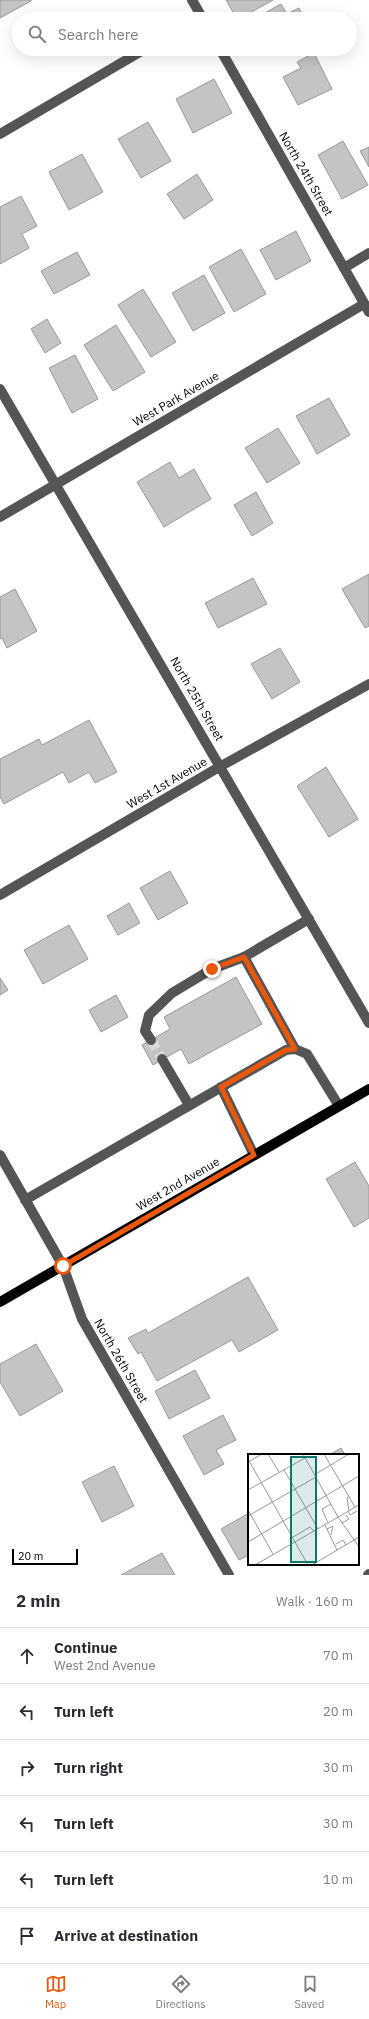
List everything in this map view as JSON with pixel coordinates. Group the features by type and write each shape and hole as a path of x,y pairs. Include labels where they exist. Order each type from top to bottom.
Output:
{"main road":[{"name":"West 2nd Avenue","path":"0,1302 369,1089"}],"street":[{"path":"192,0 197,12"},
{"path":"0,134 133,56"},
{"name":"North 24th Street","path":"224,56 367,308"},
{"path":"344,268 369,253"},
{"name":"West Park Avenue","path":"0,517 367,308"},
{"name":"North 25th Street","path":"0,389 221,766 369,1023"},
{"name":"West 1st Avenue","path":"0,895 221,766 369,684"},
{"path":"151,1040 145,1031 149,1015 172,993 212,969 244,957 309,918"},
{"path":"244,957 295,1049"},
{"path":"25,1200 286,1050 295,1049 307,1054 339,1106"},
{"path":"162,1060 189,1105"},
{"path":"221,1087 254,1155"},
{"name":"North 26th Street","path":"0,1155 63,1266 82,1319 229,1575"}],"building":[{"path":"0,0 31,0 31,1 0,18"},
{"path":"226,0 273,0 252,12 233,12"},
{"path":"281,4 286,12 267,12"},
{"path":"299,8 301,12 291,12"},
{"path":"308,56 316,56 332,89 298,105 283,77 301,68 297,62"},
{"path":"214,79 232,113 193,133 176,99"},
{"path":"148,122 171,161 141,178 118,139"},
{"path":"343,141 368,185 342,199 318,155"},
{"path":"369,147 369,167 360,151"},
{"path":"82,154 103,192 69,210 49,172"},
{"path":"197,174 213,200 184,219 167,194"},
{"path":"21,196 37,226 22,234 29,248 0,264 0,207"},
{"path":"296,231 311,261 276,280 260,250"},
{"path":"241,249 266,294 234,312 209,267"},
{"path":"77,252 90,275 54,294 41,271"},
{"path":"204,275 225,313 193,331 172,293"},
{"path":"143,289 176,342 151,357 118,305"},
{"path":"47,319 61,343 45,353 31,329"},
{"path":"116,325 145,372 113,391 84,345"},
{"path":"75,355 98,399 72,413 49,368"},
{"path":"329,398 350,435 317,454 296,416"},
{"path":"278,428 300,463 267,483 245,448"},
{"path":"170,462 179,478 194,469 211,499 164,527 137,482"},
{"path":"256,492 273,523 252,536 234,505"},
{"path":"369,574 369,626 365,628 342,589"},
{"path":"253,578 267,604 218,628 205,603"},
{"path":"15,589 37,631 7,648 2,638 0,639 0,597"},
{"path":"280,648 300,682 272,699 251,664"},
{"path":"89,720 117,772 95,783 89,772 69,783 63,772 4,804 0,797 0,759 39,739 42,745"},
{"path":"326,767 358,819 329,837 297,786"},
{"path":"170,871 188,903 158,920 140,888"},
{"path":"129,903 140,923 118,935 107,916"},
{"path":"69,925 88,959 43,984 24,950"},
{"path":"236,977 262,1024 189,1064 181,1049 153,1065 142,1045 170,1029 164,1017"},
{"path":"0,978 8,990 0,995"},
{"path":"116,995 128,1017 101,1032 89,1010"},
{"path":"355,1162 369,1186 369,1218 354,1227 326,1179"},
{"path":"248,1277 278,1330 239,1352 232,1340 157,1381 141,1352 138,1354 128,1338 146,1329 148,1333"},
{"path":"36,1344 63,1391 20,1416 0,1382 0,1364"},
{"path":"195,1370 210,1398 169,1419 155,1391"},
{"path":"223,1415 236,1440 216,1450 224,1464 204,1475 183,1436"},
{"path":"341,1448 344,1454 331,1454"},
{"path":"114,1466 134,1506 102,1522 82,1482"},
{"path":"248,1514 248,1556 239,1560 221,1529"},
{"path":"162,1553 175,1575 121,1575"}],"tunnel":[{"path":"151,1040 162,1059"}],"route":[{"path":"63,1266 254,1155 221,1087 286,1050 295,1049 244,957 212,969"}]}
